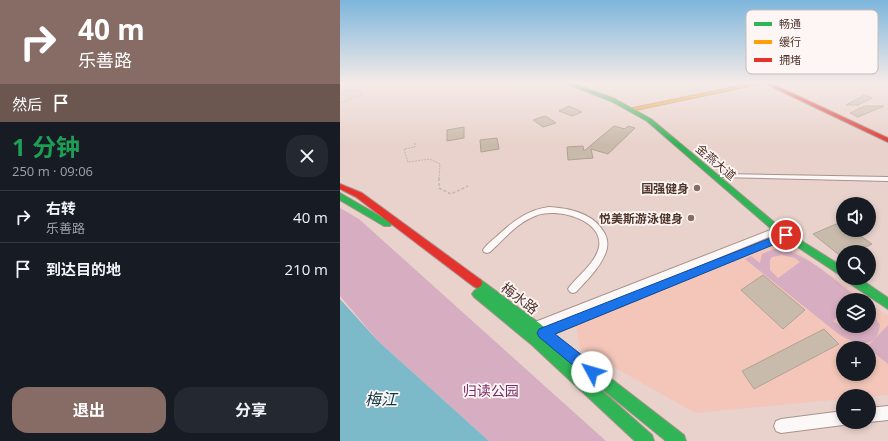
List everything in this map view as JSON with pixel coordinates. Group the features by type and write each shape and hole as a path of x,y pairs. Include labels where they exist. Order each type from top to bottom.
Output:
{"main road":[{"name":"金燕大道","path":"619,104 649,120 782,232 836,268"},
{"name":"金燕大道","path":"628,104 659,123 777,220 836,262"},
{"path":"636,108 658,104"},
{"path":"810,104 888,140"},
{"name":"梅水路","path":"340,186 358,194 543,333 678,441"},
{"name":"梅水路","path":"340,196 406,236 536,341 646,441"},
{"path":"860,285 888,304"},
{"path":"870,285 888,297"}],"street":[{"path":"722,176 888,179"},
{"path":"487,250 509,230 530,214 542,210 558,210 574,213 585,218 594,225 602,236 603,248 596,262 573,289"},
{"path":"527,334 535,327 782,232"},
{"path":"536,341 543,333 782,232"},
{"path":"876,414 888,413"},
{"path":"781,426 836,419"}],"path":[{"path":"415,142 415,147 404,149 408,162 430,159 440,164 439,188 450,194 468,186"}],"shaded area":[{"path":"776,243 789,246 836,279 836,285 845,285 856,293 836,293 836,333 876,333 876,307 888,316 888,395 876,396 876,389 836,389 836,400 695,413 580,348 576,326"}],"green space":[{"name":"归读公园","path":"340,208 359,219 606,441 489,441 378,341 340,296"},
{"path":"777,248 787,250 809,261 836,281 836,285 841,285 852,293 836,293 836,318 833,321 836,323 836,332 745,259 751,256 760,263 762,254","holes":["782,255 795,258 800,262 778,278 770,270 770,260 772,257"]},
{"path":"876,318 880,325 878,334 871,341 853,341 837,333 876,333"},
{"path":"888,325 888,364 876,354 876,341 873,341"}],"water":[{"name":"梅江","path":"340,299 378,341 489,441 340,441"}],"building":[{"path":"849,104 861,104 858,105 846,105"},
{"path":"569,106 582,112 572,116 559,111"},
{"path":"865,106 884,106 858,117 850,113"},
{"path":"545,116 556,123 543,127 533,120"},
{"path":"614,126 625,129 628,126 635,128 608,154 591,149 593,158 568,160 567,147 583,146 584,151"},
{"path":"464,127 464,138 447,141 447,130"},
{"path":"497,138 499,149 481,152 480,140"},
{"path":"836,224 836,237 862,237 872,244 836,245 836,252 813,234"},
{"path":"763,275 805,310 783,329 741,290"},
{"path":"824,329 836,341 836,346 754,389 742,371"}],"traffic: fast":[{"path":"619,104 649,120 778,230 836,268"},
{"path":"340,196 387,224"},
{"path":"477,283 535,327 678,441"},
{"path":"860,285 888,304"},
{"path":"478,294 536,341 646,441"}],"traffic: slow":[{"path":"636,108 658,104"}],"traffic: jam":[{"path":"810,104 888,140"},
{"path":"340,186 359,195 477,283"}],"place":[{"name":"国强健身","path":"697,188"},
{"name":"悦美斯游泳健身","path":"691,218"}],"route":[{"path":"592,372 543,333 786,235"}]}
